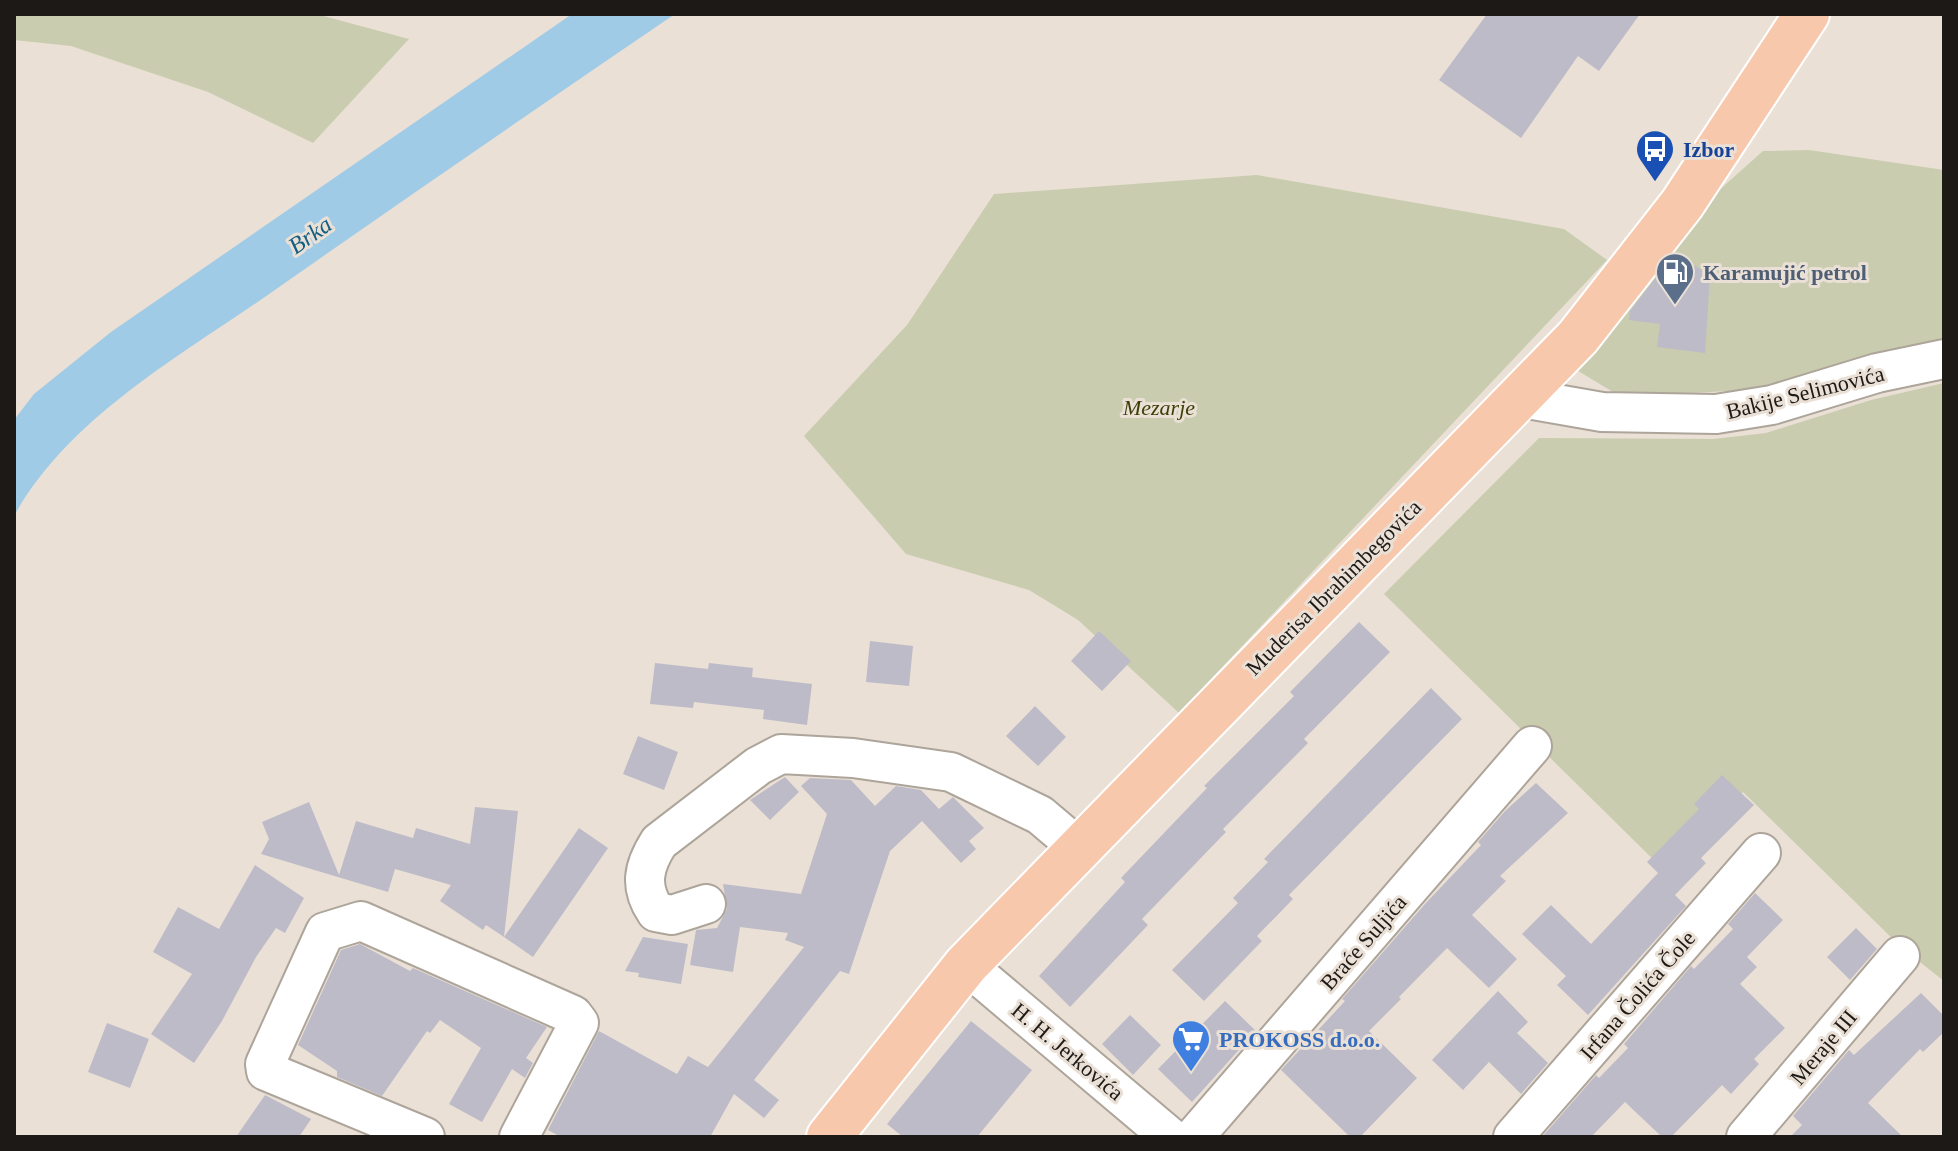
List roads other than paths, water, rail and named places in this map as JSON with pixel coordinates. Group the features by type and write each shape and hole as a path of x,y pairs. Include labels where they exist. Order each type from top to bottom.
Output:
{"main road":[{"name":"Muderisa Ibrahimbegovića","path":"829,1137 966,965 1279,640 1522,398 1578,337 1682,204 1807,14"}],"street":[{"name":"Bakije Selimovića","path":"1522,398 1602,412 1716,414 1772,405 1877,373 1944,359"},
{"name":"Braće Suljića","path":"1194,1137 1532,746"},
{"path":"706,904 672,915 656,912 645,897 643,880 648,859 659,842 758,766 781,754 853,758 951,772 1040,815 1079,848"},
{"name":"Irfana Čolića Čole","path":"1513,1137 1761,853"},
{"path":"425,1137 266,1071 265,1064 325,932 342,924 361,921 573,1015 579,1023 519,1137"},
{"name":"Meraje III","path":"1746,1137 1900,956"},
{"name":"H. H. Jerkovića","path":"966,965 1170,1137"}],"water":[{"name":"Brka","path":"572,14 675,14 130,390 65,448 37,480 14,516 14,420 34,394 111,332"}],"place":[{"name":"Izbor","path":"1655,183"},
{"name":"Karamujić petrol","path":"1675,306"},
{"name":"PROKOSS d.o.o.","path":"1191,1073"}],"park label":[{"name":"Mezarje","path":"1159,407"}]}
